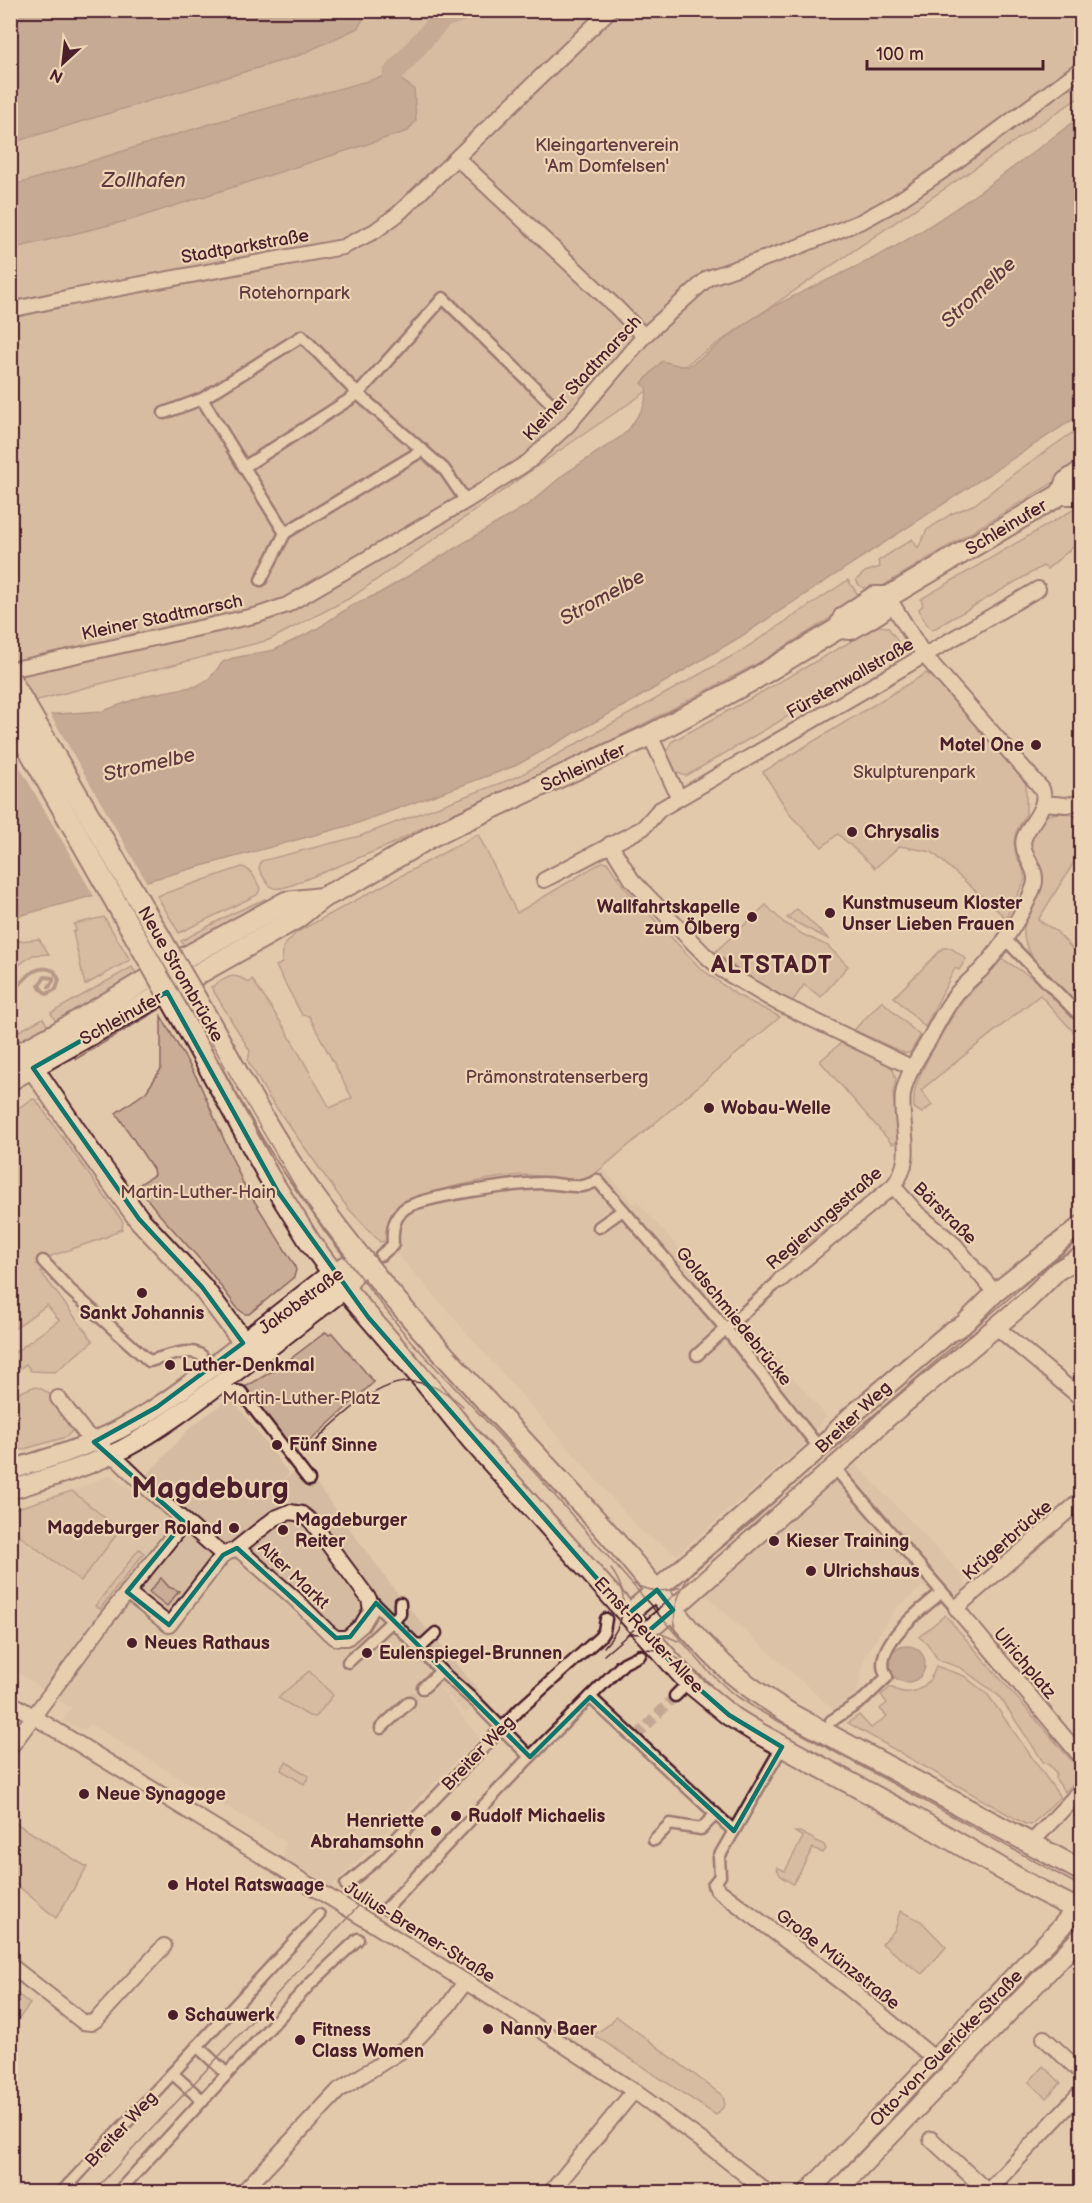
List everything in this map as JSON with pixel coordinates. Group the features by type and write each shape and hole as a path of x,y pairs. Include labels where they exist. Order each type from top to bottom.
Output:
{"main road":[{"name":"Schleinufer","path":"1061,494 1066,482 1082,471"},
{"name":"Schleinufer","path":"10,1080 22,1060 297,918 322,898 381,868 446,829 650,735 753,680 839,628 851,629 882,610 888,597 1061,494 1075,494 1082,490"},
{"name":"Neue Strombrücke","path":"10,679 298,1174 372,1258"},
{"name":"Neue Strombrücke","path":"10,716 268,1175 307,1238 339,1281"},
{"path":"22,1060 139,1220 202,1287 249,1350"},
{"name":"Jakobstraße","path":"249,1350 372,1258"},
{"name":"Ernst-Reuter-Allee","path":"372,1258 402,1307 599,1523 673,1610 727,1668 769,1701 809,1725 1082,1871"},
{"name":"Ernst-Reuter-Allee","path":"339,1281 471,1439 645,1634 705,1696 740,1722 782,1747 913,1817 1033,1887 1080,1907"}],"street":[{"name":"Stadtparkstraße","path":"10,310 66,297 343,247 375,231 398,214 610,10"},
{"name":"Kleiner Stadtmarsch","path":"10,670 272,611 287,605 466,501 528,462 568,425 644,336 708,278 795,248 862,221 895,203 953,164 1082,68"},
{"path":"457,158 644,336"},
{"path":"244,468 358,394 443,298 554,406"},
{"path":"164,413 202,399 302,336 358,394 444,469 466,501"},
{"path":"202,399 285,533"},
{"path":"261,580 285,533 423,450"},
{"name":"Fürstenwallstraße","path":"544,880 643,828 659,810 1038,589"},
{"path":"888,597 924,655 1039,784 1043,792 1043,803 1066,805 1082,802"},
{"path":"650,735 679,798"},
{"name":"Regierungsstraße","path":"697,1355 780,1280 893,1186 901,1174 906,1158 903,1098 906,1084 952,1000 981,970 1021,913 1034,884 1035,872 1024,848 1024,840 1043,803"},
{"path":"610,844 632,880 722,970 776,1002 913,1068"},
{"path":"1004,938 1082,1018"},
{"name":"Goldschmiedebrücke","path":"372,1258 393,1245 394,1225 397,1217 413,1203 542,1183 585,1187 597,1180 726,1329 817,1445"},
{"name":"Bärstraße","path":"893,1186 913,1210 955,1245 995,1293"},
{"path":"599,1227 623,1210"},
{"name":"Breiter Weg","path":"628,1614 824,1444 856,1412 944,1337 963,1325 995,1293 1082,1225"},
{"name":"Breiter Weg","path":"645,1634 888,1417 1027,1300 1057,1271 1082,1256"},
{"path":"43,1261 70,1290 149,1361 184,1353 198,1353 202,1356"},
{"path":"995,1326 1082,1399"},
{"name":"Jakobstraße","path":"10,1470 64,1454 118,1431 249,1350"},
{"name":"Jakobstraße","path":"10,1490 112,1454 142,1438 180,1413 249,1350"},
{"path":"228,1390 241,1392 309,1480"},
{"path":"58,1398 94,1442 112,1454 223,1556"},
{"name":"Ulrichplatz","path":"839,1473 1082,1758"},
{"name":"Krügerbrücke","path":"956,1608 1082,1499"},
{"name":"Alter Markt","path":"368,1598 371,1610 362,1625 347,1638 336,1638 237,1548 276,1516 290,1512 302,1514 311,1521 368,1598 530,1757"},
{"path":"10,1748 127,1592 184,1522"},
{"path":"127,1592 169,1625 223,1556 237,1548"},
{"path":"831,1721 863,1700 887,1677 883,1667 891,1640 942,1592"},
{"path":"348,1662 400,1614 400,1603"},
{"name":"Breiter Weg","path":"346,1886 375,1860 520,1709 597,1640 604,1631 606,1619"},
{"path":"415,1644 423,1645 436,1633"},
{"path":"386,1909 530,1757 624,1663 640,1655"},
{"path":"423,1688 441,1671"},
{"path":"590,1697 636,1737 734,1831"},
{"name":"Julius-Bremer-Straße","path":"10,1702 373,1924 634,2091 705,2143 766,2193"},
{"path":"381,1728 409,1702"},
{"path":"715,1887 720,1876 719,1857 782,1747"},
{"path":"1031,1843 1082,1789"},
{"path":"654,1840 670,1824 701,1829 716,1814"},
{"name":"Große Münzstraße","path":"715,1887 849,1988 935,2059"},
{"name":"Otto-von-Guericke-Straße","path":"808,2193 1080,1907"},
{"name":"Breiter Weg","path":"78,2193 65,2188 319,1915"},
{"name":"Otto-von-Guericke-Straße","path":"836,2193 1082,1936"},
{"path":"118,2193 309,1985 358,1939"},
{"path":"10,1965 83,2022 88,2023 97,2019 164,1946"},
{"path":"243,2193 339,2090 411,2044 447,2006 465,1982"},
{"path":"1044,2038 1082,2073"},
{"path":"197,2046 227,2074"},
{"path":"172,2073 202,2101"},
{"path":"551,2193 634,2091"},
{"path":"931,2139 987,2192 1082,2091"}],"highlighted area":[{"path":"167,992 278,1192 368,1317 628,1614 657,1590 673,1610 645,1634 680,1672 729,1715 782,1747 734,1831 590,1697 530,1757 376,1603 350,1637 336,1638 237,1548 223,1555 169,1625 127,1592 184,1522 94,1442 157,1407 243,1343 202,1287 139,1219 33,1068"}],"shaded area":[{"path":"603,1168 634,1204 637,1201 719,1294 717,1296 731,1313 750,1328 826,1416 800,1449 677,1554 642,1532 394,1250 392,1217 407,1202 465,1179 531,1174 572,1185 591,1179"},
{"path":"231,1397 289,1474 280,1483 292,1473 316,1483 400,1597 483,1696 466,1714 430,1676 479,1738 330,1888 282,1860 286,1842 90,1724 82,1731 63,1720 71,1708 11,1668 11,1535 16,1532 81,1581 120,1530 72,1491 110,1475 132,1491 191,1427"},
{"name":"Ulrichshaus","path":"850,1458 961,1574 969,1589 950,1607 936,1600 923,1586 896,1608 865,1656 856,1697 834,1710 714,1603 703,1589"}],"green space":[{"name":"Rotehornpark","path":"11,11 1081,11 1081,96 559,451 352,597 269,640 11,707"},
{"path":"1072,433 1075,437 1081,438 1081,464 1071,472 871,593 859,585 856,580 865,572 880,567 878,561 912,539 918,548 927,530 951,514 975,504"},
{"path":"1081,505 1081,543 1078,543 1047,569 1043,566 932,630 926,623 919,609 923,605 921,599"},
{"path":"848,580 861,599 762,661 588,752 390,845 292,885 271,887 259,869 261,861 360,836 519,776 741,651"},
{"path":"878,626 888,627 895,636 898,643 896,653 848,681 844,675 835,680 838,687 686,776 674,772 667,752 671,742"},
{"name":"Skulpturenpark","path":"926,673 933,677 1026,783 1026,814 1016,832 1014,842 1025,880 1006,918 932,852 900,846 875,868 838,834 822,847 791,816 763,772"},
{"path":"1069,813 1081,819 1079,838 1081,851 1038,920 1056,931 1081,958 1081,997 1075,1003 1050,979 1034,959 1024,938 1025,921 1042,882 1040,867 1030,844 1045,816"},
{"name":"Prämonstratenserberg","path":"478,834 517,913 602,862 607,862 624,887 700,968 737,995 780,1017 590,1178 576,1185 539,1176 514,1176 436,1191 418,1197 395,1211 389,1222 387,1241 380,1242 347,1207 268,1096 248,1061 250,1051 211,987 234,976 249,983 252,979 284,1027 330,1108 352,1098 309,1016 302,1015 276,966 282,963 283,947 297,932"},
{"path":"242,867 249,870 255,879 260,889 257,895 179,933 157,896"},
{"path":"265,899 267,904 186,950 181,941"},
{"path":"766,905 783,922 828,946 848,966 821,997 804,985 792,1002 746,976 715,952"},
{"path":"797,909 830,940 787,918"},
{"path":"104,917 130,960 85,985 73,932 76,931 74,924"},
{"path":"39,939 49,954 33,955 12,970 11,942"},
{"path":"943,948 951,948 966,959 959,970 955,968 925,1027 894,997"},
{"path":"1001,960 1039,982 1081,1025 1081,1040 1040,995 921,1090 932,1105 922,1113 914,1108 914,1094 930,1055 963,1001"},
{"path":"132,967 137,975 56,1022 51,1013"},
{"path":"882,1001 920,1036 910,1053 904,1053 854,1030"},
{"path":"158,1007 159,1010 76,1059 72,1053"},
{"name":"Martin-Luther-Hain","path":"161,1016 198,1080 243,1183 296,1270 294,1277 249,1314 238,1309 204,1264 137,1186 154,1175 153,1169 116,1113 146,1092 161,1069"},
{"path":"43,1018 49,1028 11,1050 10,1036"},
{"path":"841,1043 893,1069 896,1079 893,1094 898,1142 892,1144 820,1061"},
{"path":"33,1099 36,1100 123,1222 122,1229 104,1238 51,1256 50,1263 41,1272 93,1341 55,1372 31,1371 26,1364 11,1375 10,1356 59,1320 47,1305 11,1331 11,1112"},
{"path":"831,1210 838,1218 803,1248 797,1241"},
{"name":"Martin-Luther-Platz","path":"326,1332 329,1335 332,1333 374,1382 296,1454 245,1387 278,1368"},
{"path":"33,1387 51,1396 73,1425 73,1430 66,1437 11,1453 11,1396"},
{"path":"72,1491 120,1530 81,1581 16,1533 11,1535 11,1510"},
{"path":"139,1549 144,1553 100,1609 95,1606"},
{"path":"161,1578 169,1587 179,1591 167,1606 149,1592"},
{"path":"945,1615 1078,1768 1078,1779 1065,1792 1055,1778 1056,1773 1044,1763 999,1696 961,1668 938,1660 927,1643 919,1637"},
{"path":"936,1666 964,1676 988,1695 1060,1797 1031,1825 1025,1824 848,1723 859,1715 871,1728 887,1716 880,1709 887,1703 881,1695 891,1687 906,1692 919,1689 929,1680"},
{"path":"309,1671 333,1695 316,1717 309,1716 278,1698"},
{"path":"286,1762 309,1776 304,1784 281,1770"},
{"path":"14,1822 87,1867 56,1918 11,1880 11,1827"},
{"path":"795,1832 800,1832 824,1845 826,1849 823,1853 813,1848 793,1884 781,1875 777,1867 785,1871 803,1837"},
{"path":"900,1911 921,1921 946,1947 922,1974 882,1944 895,1930"},
{"path":"11,1989 30,2004 10,2029"},
{"path":"616,2016 723,2096 725,2105 716,2115 594,2035 611,2023"},
{"path":"1043,2066 1061,2083 1046,2098 1029,2082"}],"water":[{"path":"359,10 363,19 358,28 300,55 11,143 11,11"},
{"name":"Zollhafen","path":"393,74 414,89 416,120 408,131 130,220 11,249 11,186 213,123"},
{"name":"Stromelbe","path":"1081,116 1081,414 740,637 636,699 515,766 355,824 11,918 11,722 56,714 103,711 147,695 197,686 209,679 223,662 274,650 315,630 354,604 378,594 529,504 563,475 622,436 643,408 647,394 646,387 642,383 662,361 688,366 762,313 900,244 970,199"},
{"path":"907,1646 920,1651 925,1664 920,1677 907,1682 894,1677 889,1664 894,1651"}],"pier":[{"path":"49,712 147,883 95,898 10,750 10,719"}],"waterway":[{"path":"393,74 442,18 465,10"},
{"path":"10,995 24,979 40,969 54,971 59,980 56,989 47,994 39,985 45,977 53,978 49,987"}],"tunnel":[{"path":"409,1702 423,1688"},
{"path":"637,1736 675,1696"}],"tram line":[{"path":"10,692 295,1186 325,1232 408,1338 535,1473 708,1671 732,1693 758,1710 1082,1887"},
{"path":"676,1634 674,1617 677,1601 683,1585 693,1571 1082,1235"},
{"path":"311,1448 326,1430 359,1403 388,1386 402,1382 416,1382 431,1386 463,1406"},
{"path":"604,1647 617,1629 623,1610 621,1589 611,1569"},
{"path":"634,1584 657,1591 680,1587"},
{"path":"604,1655 679,1591"},
{"path":"629,1634 659,1633 678,1641"},
{"path":"615,1661 629,1653 655,1650 677,1658 711,1684"},
{"path":"93,2192 364,1900"}],"place":[{"name":"Motel One","path":"1036,745"},
{"name":"Chrysalis","path":"852,832"},
{"name":"Kunstmuseum Kloster Unser Lieben Frauen","path":"830,913"},
{"name":"Wallfahrtskapelle zum Ölberg","path":"752,917"},
{"name":"Wobau-Welle","path":"709,1108"},
{"name":"Sankt Johannis","path":"142,1293"},
{"name":"Luther-Denkmal","path":"170,1365"},
{"name":"Fünf Sinne","path":"277,1445"},
{"name":"Magdeburger Roland","path":"234,1528"},
{"name":"Magdeburger Reiter","path":"283,1530"},
{"name":"Kieser Training","path":"774,1541"},
{"name":"Ulrichshaus","path":"811,1571"},
{"name":"Neues Rathaus","path":"132,1643"},
{"name":"Eulenspiegel-Brunnen","path":"367,1653"},
{"name":"Neue Synagoge","path":"84,1794"},
{"name":"Rudolf Michaelis","path":"456,1816"},
{"name":"Henriette Abrahamsohn","path":"436,1831"},
{"name":"Hotel Ratswaage","path":"173,1885"},
{"name":"Schauwerk","path":"173,2015"},
{"name":"Nanny Baer","path":"488,2029"},
{"name":"Fitness Class Women","path":"300,2040"}],"district":[{"name":"ALTSTADT","path":"772,965"},
{"name":"Magdeburg","path":"210,1488"}],"park label":[{"name":"Kleingartenverein 'Am Domfelsen'","path":"607,155"}]}
